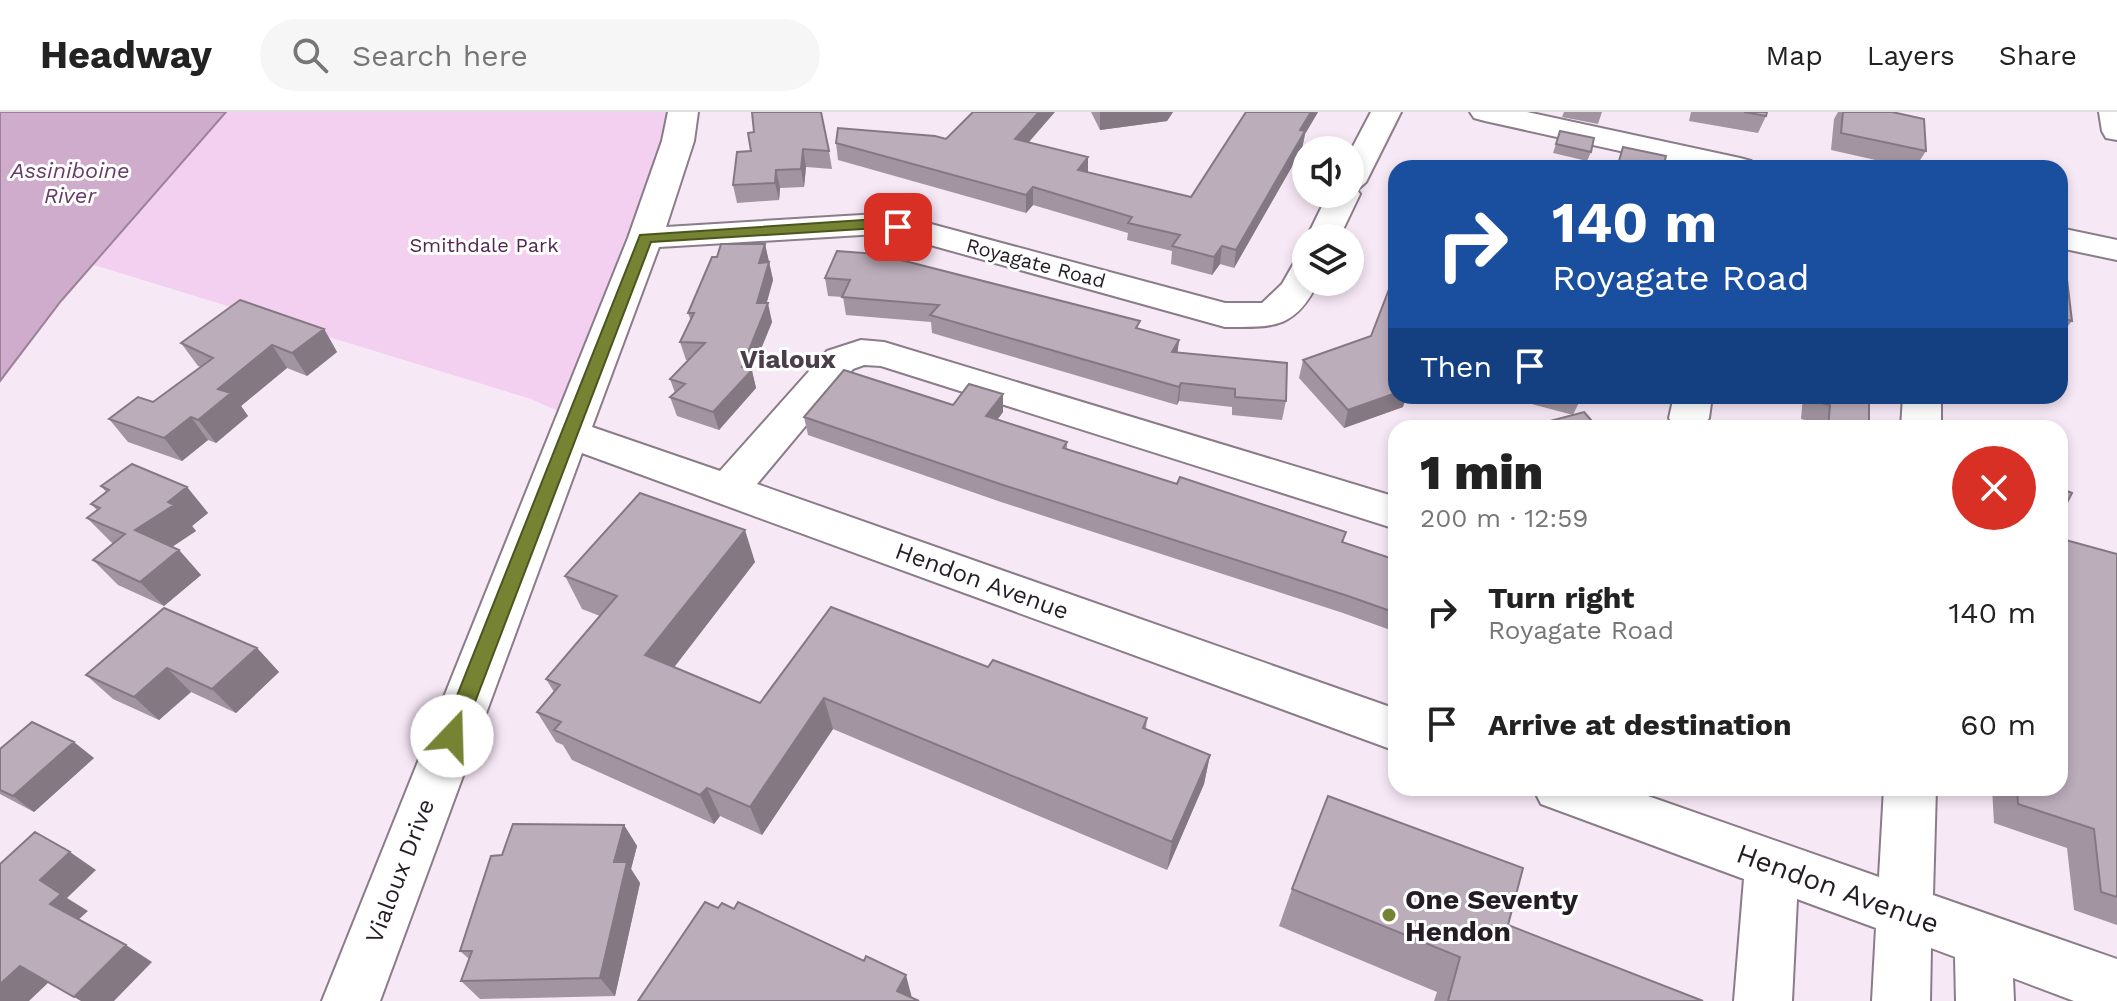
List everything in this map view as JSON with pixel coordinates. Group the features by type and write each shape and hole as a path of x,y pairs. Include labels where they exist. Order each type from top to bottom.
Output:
{"street":[{"name":"Vialoux Drive","path":"351,1001 645,238 678,141 683,112"},
{"path":"1364,155 1386,112"},
{"path":"1485,112 1702,160"},
{"path":"2114,112 2117,131"},
{"name":"Royagate Road","path":"645,238 878,224 919,231 1225,315 1272,315 1292,294"},
{"path":"2068,240 2117,250"},
{"path":"728,490 840,360 861,352 884,354 1388,511"},
{"name":"Hendon Avenue","path":"568,433 1388,727"},
{"name":"Hendon Avenue","path":"1581,796 2117,988"},
{"path":"1901,1001 1910,796"},
{"path":"1763,1001 1772,864"},
{"path":"1983,940 1985,1001"}],"green space":[{"name":"Smithdale Park","path":"226,112 667,112 669,137 560,412 531,399 94,265"}],"water":[{"name":"Assiniboine River","path":"0,112 226,112 61,301 0,381"}],"building":[{"path":"752,112 821,112 829,151 803,149 801,169 776,170 775,183 733,185 737,152 751,151 748,133 754,132"},
{"path":"973,112 1039,112 1015,139 1088,157 1078,170 1191,197 1246,112 1311,112 1300,130 1305,131 1302,136 1292,136 1292,153 1236,250 1222,246 1214,257 1172,246 1180,235 1128,223 1132,217 1033,187 1026,195 836,143 838,128 946,139"},
{"path":"1744,112 1767,112 1766,116"},
{"path":"1843,112 1892,112 1924,119 1926,151 1841,133"},
{"path":"1560,131 1594,138 1591,152 1556,144"},
{"path":"1623,147 1666,156 1665,160 1619,160"},
{"path":"721,244 765,244 759,263 769,262 757,303 768,303 742,367 752,370 713,412 670,397 685,384 670,379 705,343 680,342 694,313 688,313 712,257 717,257"},
{"path":"837,251 902,256 901,260 1140,321 1136,328 1179,340 1172,352 1287,363 1286,401 1235,397 1235,389 1181,383 1179,387 930,315 939,305 842,297 850,280 825,278"},
{"path":"2068,288 2072,321 2068,320"},
{"path":"1388,292 1388,396 1348,410 1303,360 1371,336"},
{"path":"240,300 324,329 292,353 272,345 218,389 231,393 198,420 191,417 164,438 109,419 138,397 153,402 213,358 181,343"},
{"path":"844,370 953,405 969,384 1003,394 986,416 1067,442 1063,448 1177,484 1180,477 1346,532 1342,542 1388,557 1388,610 1000,484 804,417"},
{"path":"1826,404 1869,404 1869,420 1829,420 1830,405"},
{"path":"1584,412 1591,420 1554,420"},
{"path":"132,464 187,487 168,502 174,505 135,530 179,550 140,582 93,560 125,534 87,518 100,508 91,504 109,490 101,486"},
{"path":"640,493 745,530 645,655 760,703 831,607 988,667 993,660 1147,718 1143,728 1210,755 1172,842 824,698 750,807 707,788 700,795 554,730 561,722 537,712 560,685 546,679 617,596 565,576"},
{"path":"2068,541 2117,554 2117,897 2101,892 2094,829 2018,804 2018,796 2068,796"},
{"path":"164,608 257,648 212,689 167,668 134,697 86,675"},
{"path":"32,722 74,742 13,796 0,790 0,749"},
{"path":"1328,796 1523,868 1508,925 1703,1001 1448,1001 1460,957 1292,889"},
{"path":"513,824 624,825 614,862 627,862 600,978 461,981 472,951 460,951 491,856 502,855"},
{"path":"35,832 70,852 40,880 61,894 50,904 126,945 74,997 20,966 0,984 0,864"},
{"path":"705,902 718,908 722,903 734,909 738,902 864,961 866,956 906,975 897,991 919,1001 638,1001"}],"place":[{"name":"One Seventy Hendon","path":"1389,915"}],"district":[{"name":"Vialoux","path":"788,359"}],"route":[{"path":"452,736 645,238 878,224 898,227"}]}
